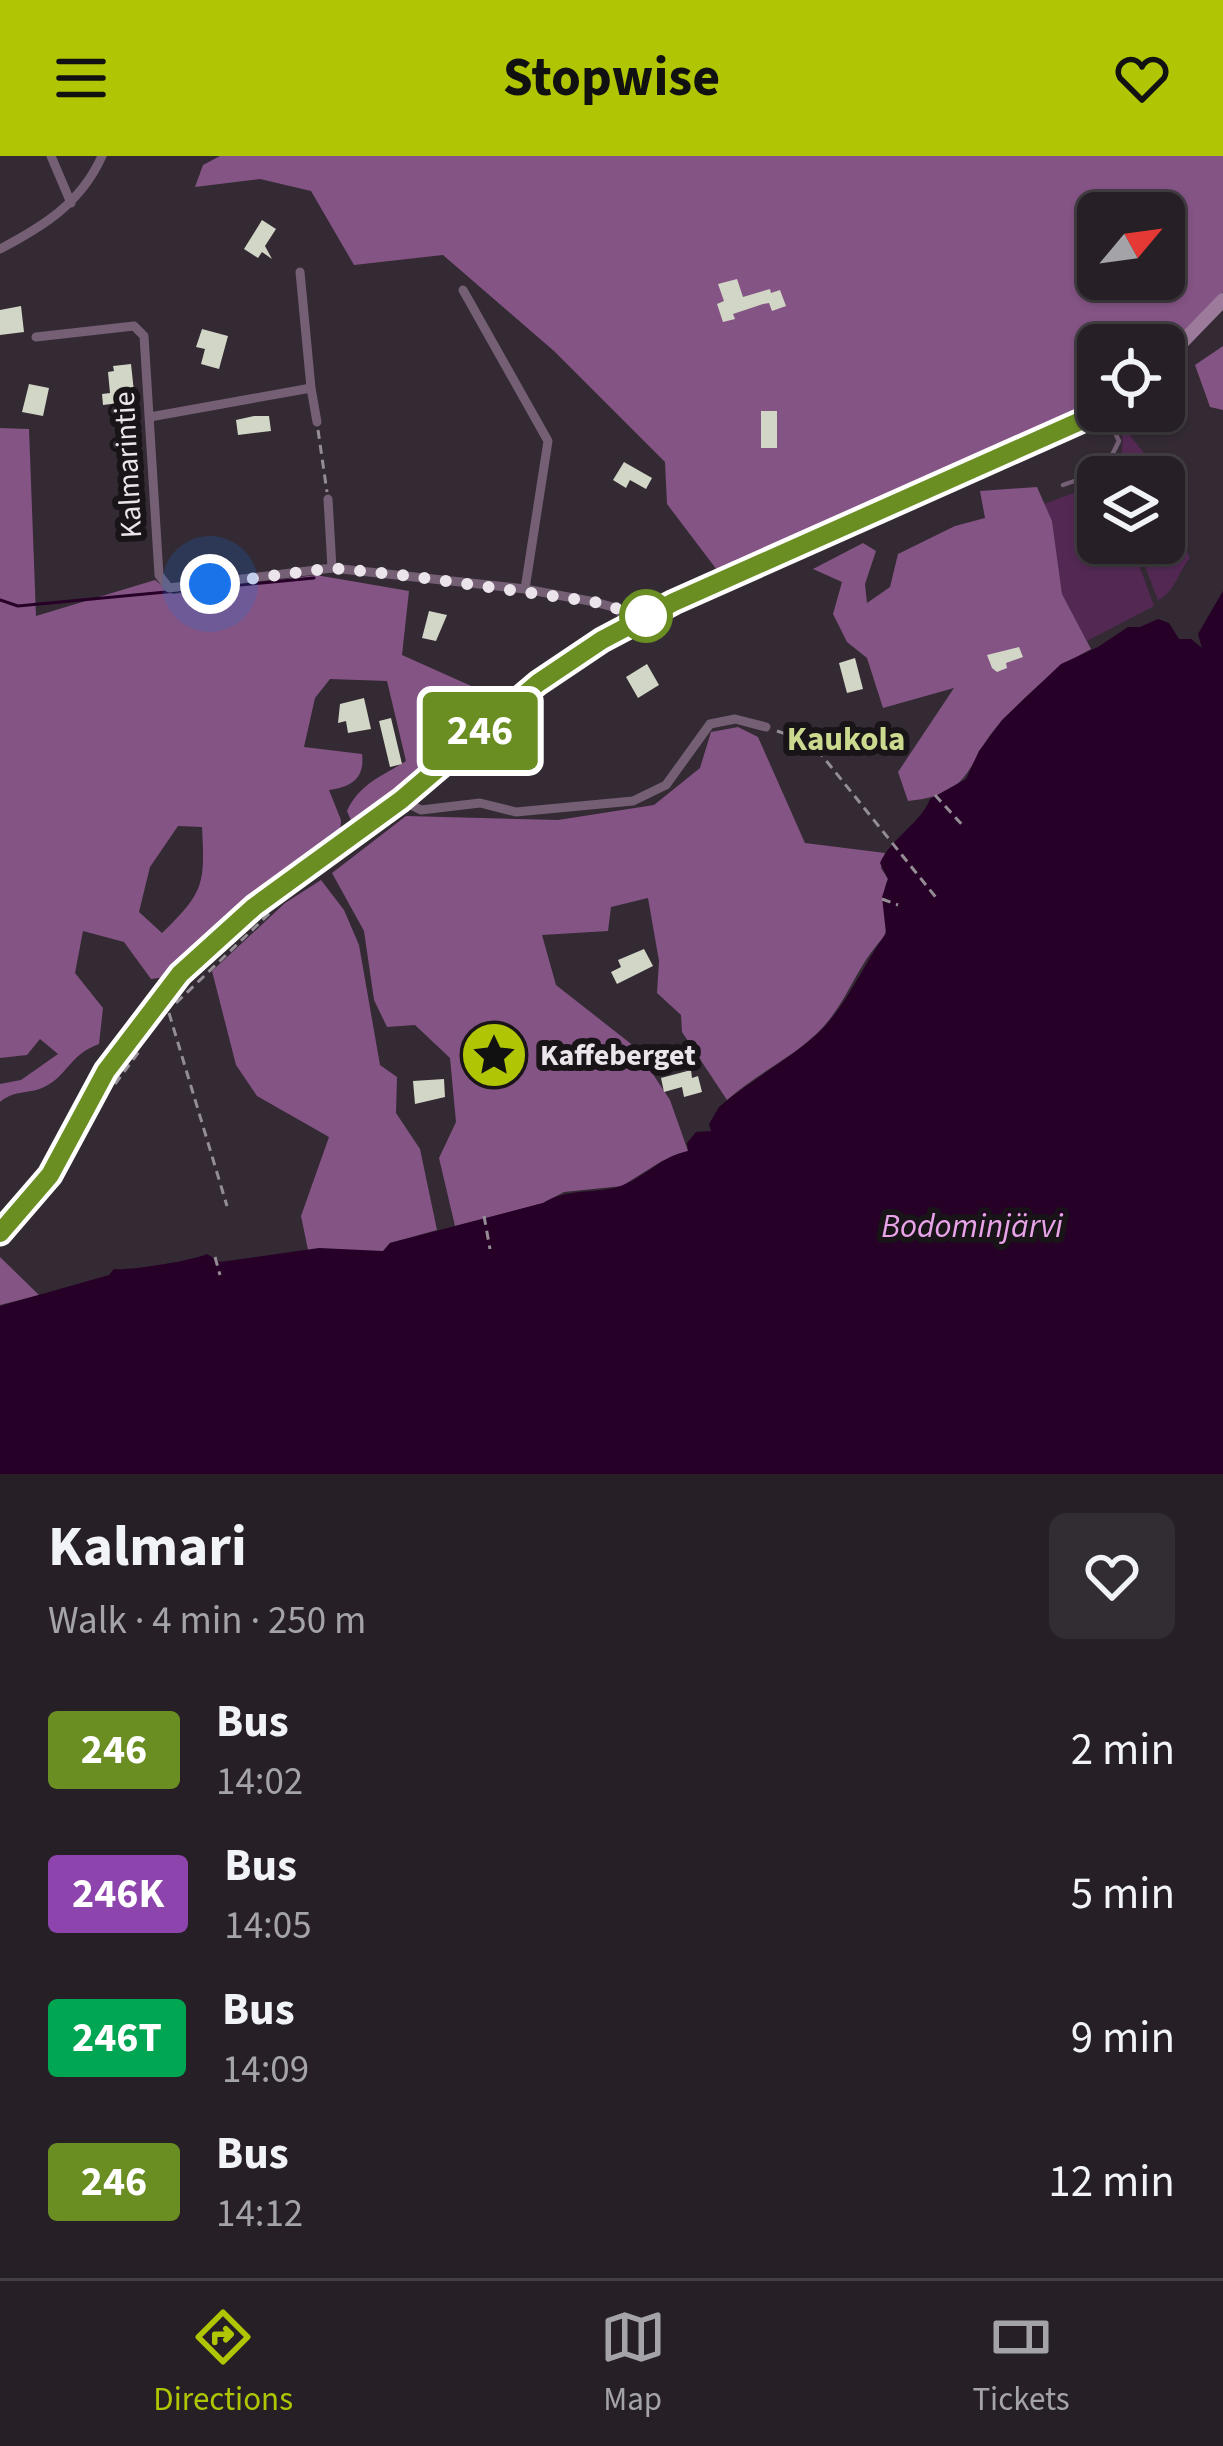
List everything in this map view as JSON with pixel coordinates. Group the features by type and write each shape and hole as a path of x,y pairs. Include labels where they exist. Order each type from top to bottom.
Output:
{"main road":[{"path":"1185,339 1223,300"},
{"path":"0,1234 50,1175 106,1071 180,974 254,907 401,800 526,693 631,624 767,558 1077,424"}],"street":[{"path":"51,156 71,202"},
{"path":"0,249 36,230 71,202 101,156"},
{"path":"300,272 317,422"},
{"path":"463,290 548,441 524,589"},
{"name":"Kalmarintie","path":"36,337 134,326 144,336 159,574 169,589 332,568 524,589 616,608 631,624"},
{"path":"150,417 311,388"},
{"path":"328,499 332,568"},
{"path":"401,800 421,810 481,803 516,812 633,801 666,785 710,724 735,719 766,727"}],"lane":[{"path":"1063,485 1077,481"}],"path":[{"path":"317,422 328,499"},
{"path":"766,727 812,743 938,900"},
{"path":"935,794 965,828"},
{"path":"882,898 898,905"},
{"path":"158,1025 286,899"},
{"path":"169,1011 227,1206"},
{"path":"107,1094 148,1039"},
{"path":"484,1216 490,1249"},
{"path":"215,1257 220,1275"}],"shaded area":[{"path":"220,156 1223,156 1223,292 1185,330 1185,324 1077,324 1077,417 720,574 667,504 665,462 554,351 443,255 354,265 311,191 260,179 195,187 203,165"},
{"path":"1223,346 1223,410 1210,407 1195,365"},
{"path":"0,428 29,429 36,616 155,580 173,594 316,575 409,591 402,655 507,702 361,825 352,823 347,811 352,801 406,761 387,681 330,679 315,698 304,747 362,754 355,780 329,790 341,820 340,840 231,918 173,976 151,979 124,942 83,931 75,973 103,1008 99,1044 46,1086 0,1102 0,1084 21,1080 58,1054 40,1039 27,1055 0,1058","holes":["178,826 202,827 199,886 162,933 139,912 150,867"]},
{"path":"1128,433 1146,456 1121,456 1122,435"},
{"path":"1037,487 1052,521 1062,594 1091,649 1055,672 1013,709 959,783 931,797 908,801 898,772 954,688 883,708 867,658 847,642 833,614 842,582 813,569 863,543 876,551 865,584 867,603 890,587 898,554 955,526 985,518 980,491"},
{"path":"1077,492 1077,564 1139,564 1154,606 1087,641 1062,594 1052,521 1044,504"},
{"path":"1185,546 1190,558 1173,587 1158,600 1144,564 1185,564"},
{"path":"738,727 758,737 805,843 885,853 881,868 888,879 884,937 824,1026 727,1100 682,1032 681,1015 657,993 659,961 648,898 611,907 608,931 542,935 556,985 635,1047 670,1100 688,1151 622,1186 564,1192 543,1203 455,1226 439,1158 456,1122 450,1058 415,1025 387,1027 374,1000 364,931 332,873 406,816 558,820 654,805 700,768 711,732"},
{"path":"321,880 344,910 359,945 380,1065 397,1077 396,1113 420,1149 437,1230 390,1243 383,1252 308,1250 301,1216 329,1137 257,1096 236,1065 212,971 285,903"},
{"path":"0,1257 39,1295 0,1305"}],"water":[{"name":"Bodominjärvi","path":"1223,591 1223,1474 0,1474 0,1306 109,1275 114,1269 207,1254 220,1262 319,1248 383,1251 390,1243 561,1195 618,1187 688,1151 687,1143 696,1132 711,1131 709,1124 719,1107 804,1045 835,1014 886,933 882,897 888,879 880,863 885,854 930,799 966,779 1002,720 1061,664 1128,627 1158,619 1169,623 1179,639 1191,639 1202,648 1198,634"}],"building":[{"path":"262,220 276,229 265,246 272,259 262,252 258,258 244,249"},
{"path":"737,279 743,297 780,290 786,306 772,311 769,303 763,304 723,322 717,304 724,301 718,284"},
{"path":"21,306 24,332 0,335 0,310"},
{"path":"202,329 228,336 219,369 201,364 205,349 196,347"},
{"path":"131,364 135,401 103,405 102,394 110,393 108,372 114,371 113,366"},
{"path":"29,384 49,388 43,416 22,412"},
{"path":"761,411 777,411 777,448 761,448"},
{"path":"269,416 271,431 238,435 236,420"},
{"path":"136,423 142,459 125,455 121,426"},
{"path":"624,462 652,478 646,489 630,480 626,488 613,480"},
{"path":"429,611 447,615 436,641 422,638"},
{"path":"1019,647 1023,657 997,672 992,668 987,655"},
{"path":"855,658 863,689 847,693 839,663"},
{"path":"647,664 659,685 638,698 626,677"},
{"path":"364,698 371,729 348,733 346,721 338,723 340,704"},
{"path":"391,718 402,764 390,767 379,721"},
{"path":"644,949 653,966 617,984 611,972 621,967 618,960"},
{"path":"691,1070 702,1092 684,1097 682,1087 664,1092 661,1078"},
{"path":"444,1079 445,1097 415,1104 413,1081"}],"waterway":[{"path":"0,600 18,606 314,578"}],"bus line":[{"name":"246","path":"0,1233 50,1175 106,1071 180,974 254,907 401,800 538,683 602,640 674,602 1077,425"}],"place":[{"name":"Kaffeberget","path":"494,1055"}],"district":[{"name":"Kaukola","path":"846,739"}],"route":[{"path":"210,584 332,568 524,589 595,602 616,608 631,624 653,612 646,616"}]}
